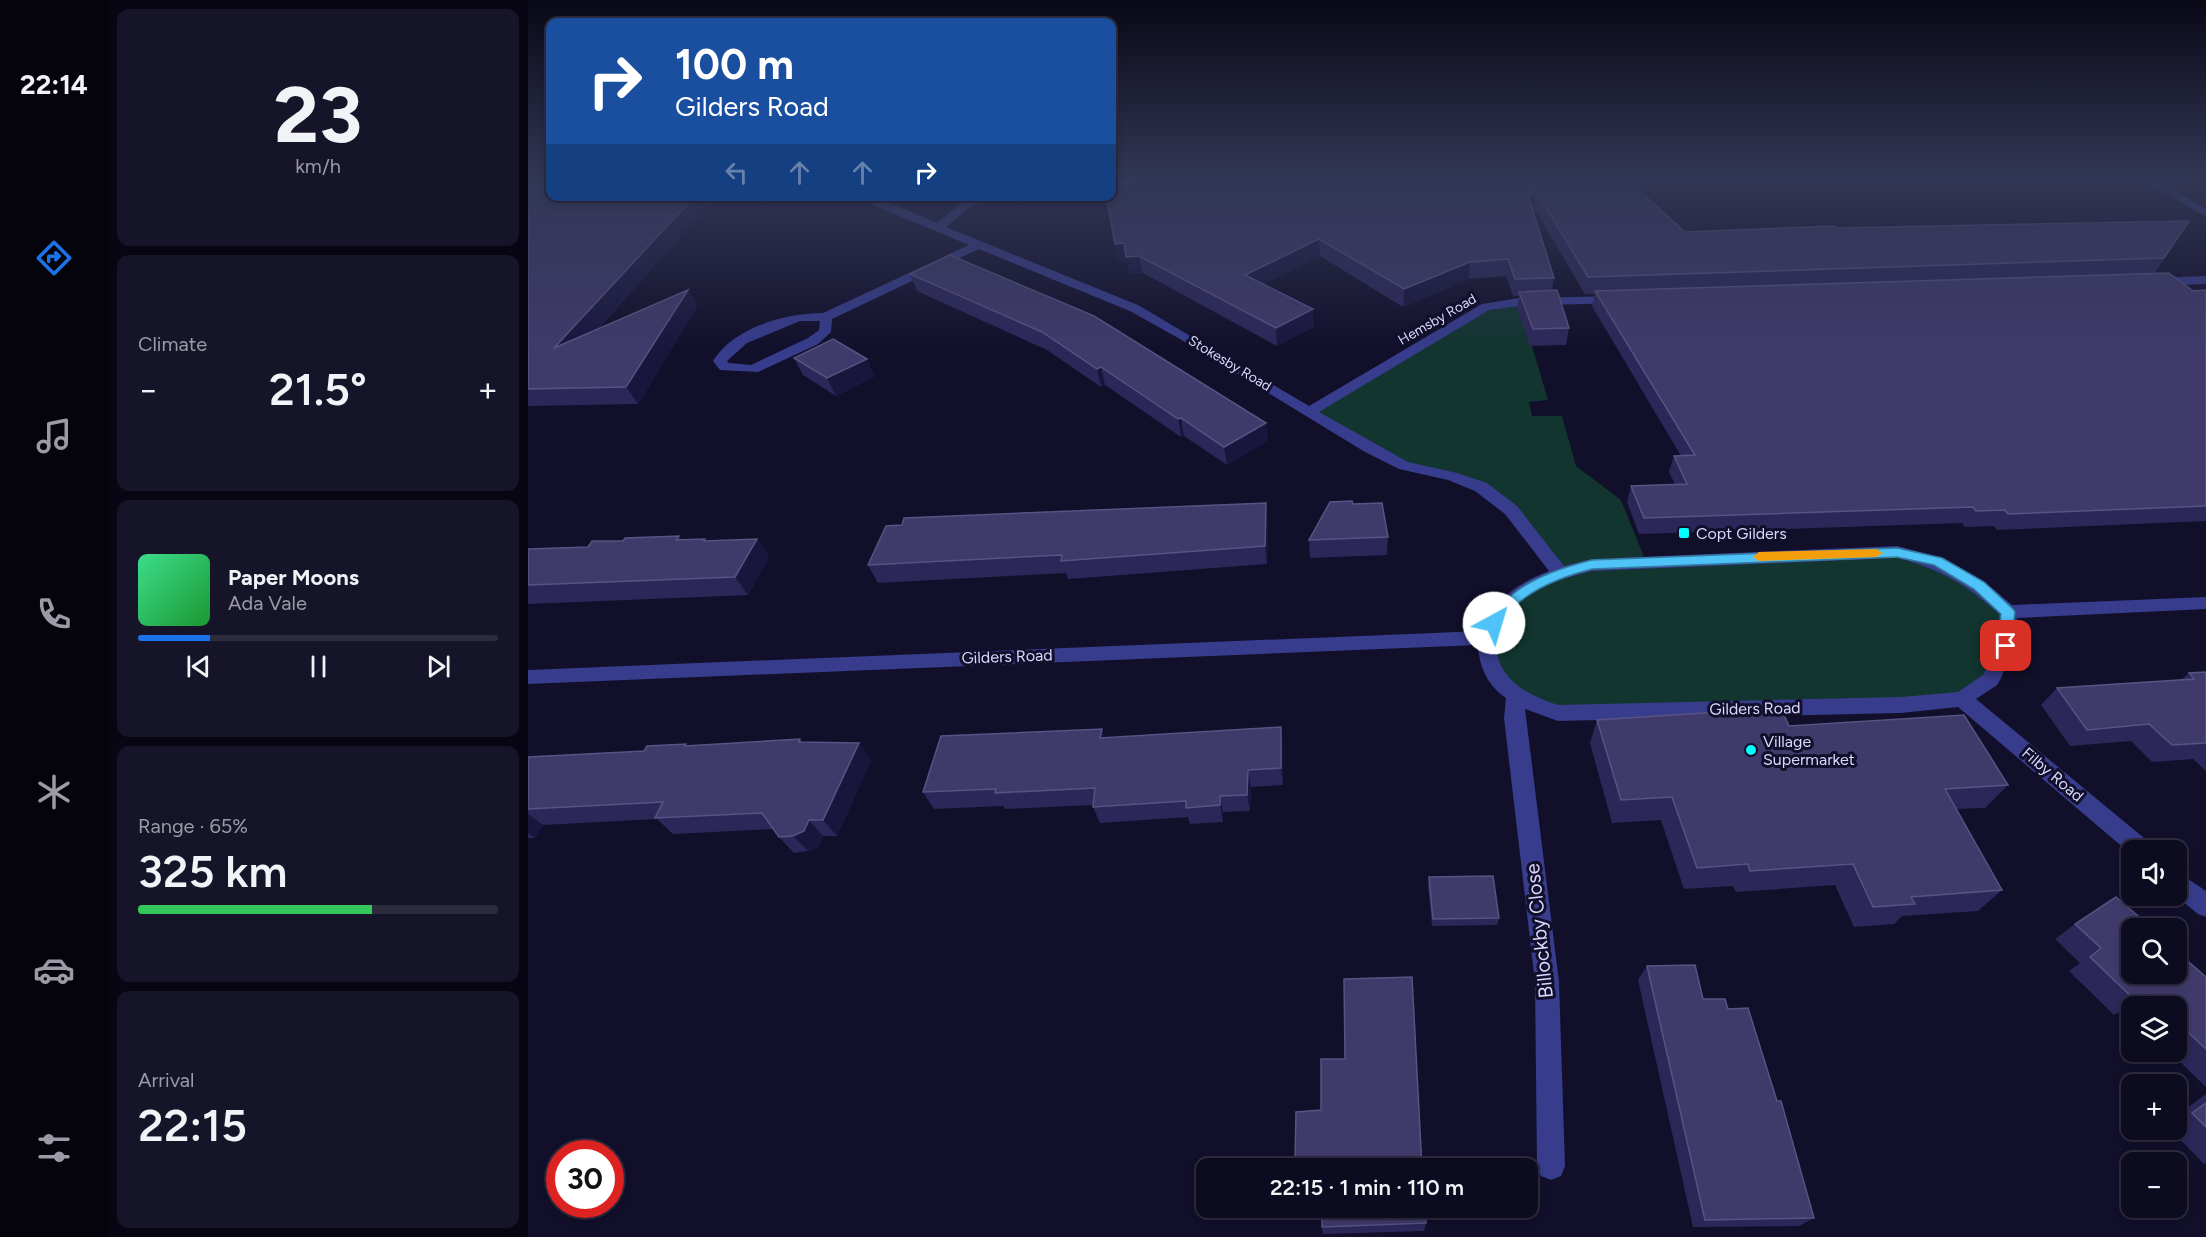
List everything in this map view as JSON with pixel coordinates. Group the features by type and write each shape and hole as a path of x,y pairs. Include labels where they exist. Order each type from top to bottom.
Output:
{"street":[{"name":"Stokesby Road","path":"956,236 1134,308 1310,411 1370,449 1404,466 1452,476 1481,487 1511,510 1560,573"},
{"path":"825,317 827,325 825,332 813,341 753,369 725,367 720,361 722,354 735,344 783,321 799,317 825,317 978,245"},
{"path":"2149,282 2206,280"},
{"name":"Hemsby Road","path":"1310,411 1486,307 1519,302 1627,299"},
{"path":"1486,638 1503,608 1519,595 1560,573 1592,565 1897,552 1937,562 1979,586 2008,612 2206,603"},
{"name":"Gilders Road","path":"528,677 1486,638 1487,660 1499,682 1516,697 1535,708 1558,714 1901,705 1962,699 1990,680 2006,646 2008,612"},
{"name":"Billockby Close","path":"1516,697 1514,718 1547,982 1551,1166"},
{"name":"Filby Road","path":"1962,699 2130,840"},
{"path":"2187,890 2206,906"}],"green space":[{"path":"1519,302 1548,400 1529,402 1532,416 1562,416 1576,466 1621,500 1646,562 1897,552 1937,562 2008,612 1990,680 1962,699 1535,708 1487,660 1503,608 1560,573 1481,487 1404,466 1310,411 1474,314"}],"building":[{"path":"528,236 658,236 554,348 688,290 626,387 528,389"},
{"path":"1113,236 1541,236 1554,278 1515,279 1508,259 1470,262 1404,289 1319,239 1245,275 1313,309 1276,328 1139,256 1126,257 1124,243 1115,244"},
{"path":"1563,236 2179,236 2164,258 1588,277"},
{"path":"950,255 1094,316 1266,423 1224,447 1101,367 1097,369 1042,332 910,274"},
{"path":"2169,273 2193,291 2206,290 2206,506 2008,514 2005,510 1976,511 1973,507 1644,518 1631,486 1687,484 1674,456 1695,455 1595,291"},
{"path":"1557,290 1569,328 1533,329 1519,292"},
{"path":"833,339 867,359 827,378 794,358"},
{"path":"1352,501 1353,504 1382,503 1388,537 1309,540 1330,502"},
{"path":"1266,503 1265,546 1061,561 1062,555 868,565 886,526 902,525 904,518"},
{"path":"679,536 676,540 757,539 735,577 528,585 528,549 588,547 592,541"},
{"path":"2206,672 2206,743 2172,745 2149,724 2087,730 2057,688 2194,679 2189,673"},
{"path":"1781,708 1789,726 1964,715 2008,785 1945,789 2002,890 1911,897 1915,904 1873,907 1853,864 1750,871 1748,864 1697,868 1672,797 1621,800 1597,720"},
{"path":"1281,727 1281,768 1248,770 1247,795 1220,796 1220,805 1186,808 1186,801 1093,807 1095,788 995,793 996,789 923,792 941,736 1102,729 1100,738"},
{"path":"800,739 799,742 859,743 823,820 809,820 804,831 793,836 779,837 762,813 655,818 663,802 528,809 528,757 644,751 647,746"},
{"path":"1493,876 1499,918 1433,919 1429,877"},
{"path":"2116,897 2121,901 2121,906 2126,906 2140,918 2121,918 2121,984 2187,984 2187,961 2206,977 2206,1049 2187,1031 2187,996 2150,996 2148,994 2131,996 2090,957 2101,948 2075,924"},
{"path":"1695,965 1703,999 1725,999 1728,1009 1748,1008 1777,1101 1781,1101 1814,1218 1705,1220 1647,966"},
{"path":"1412,977 1421,1158 1295,1158 1296,1112 1321,1110 1321,1059 1345,1059 1344,979"},
{"path":"2206,1103 2206,1127 2192,1113"},
{"path":"1322,1218 1426,1218 1426,1223 1322,1227"}],"slow traffic":[{"path":"1759,557 1876,553"}],"place":[{"name":"Copt Gilders","path":"1684,533"},
{"name":"Village Supermarket","path":"1751,750"}],"route":[{"path":"1494,623 1503,608 1519,595 1560,573 1592,565 1708,558 1897,552 1937,562 1979,586 2008,612 2006,646"}]}
